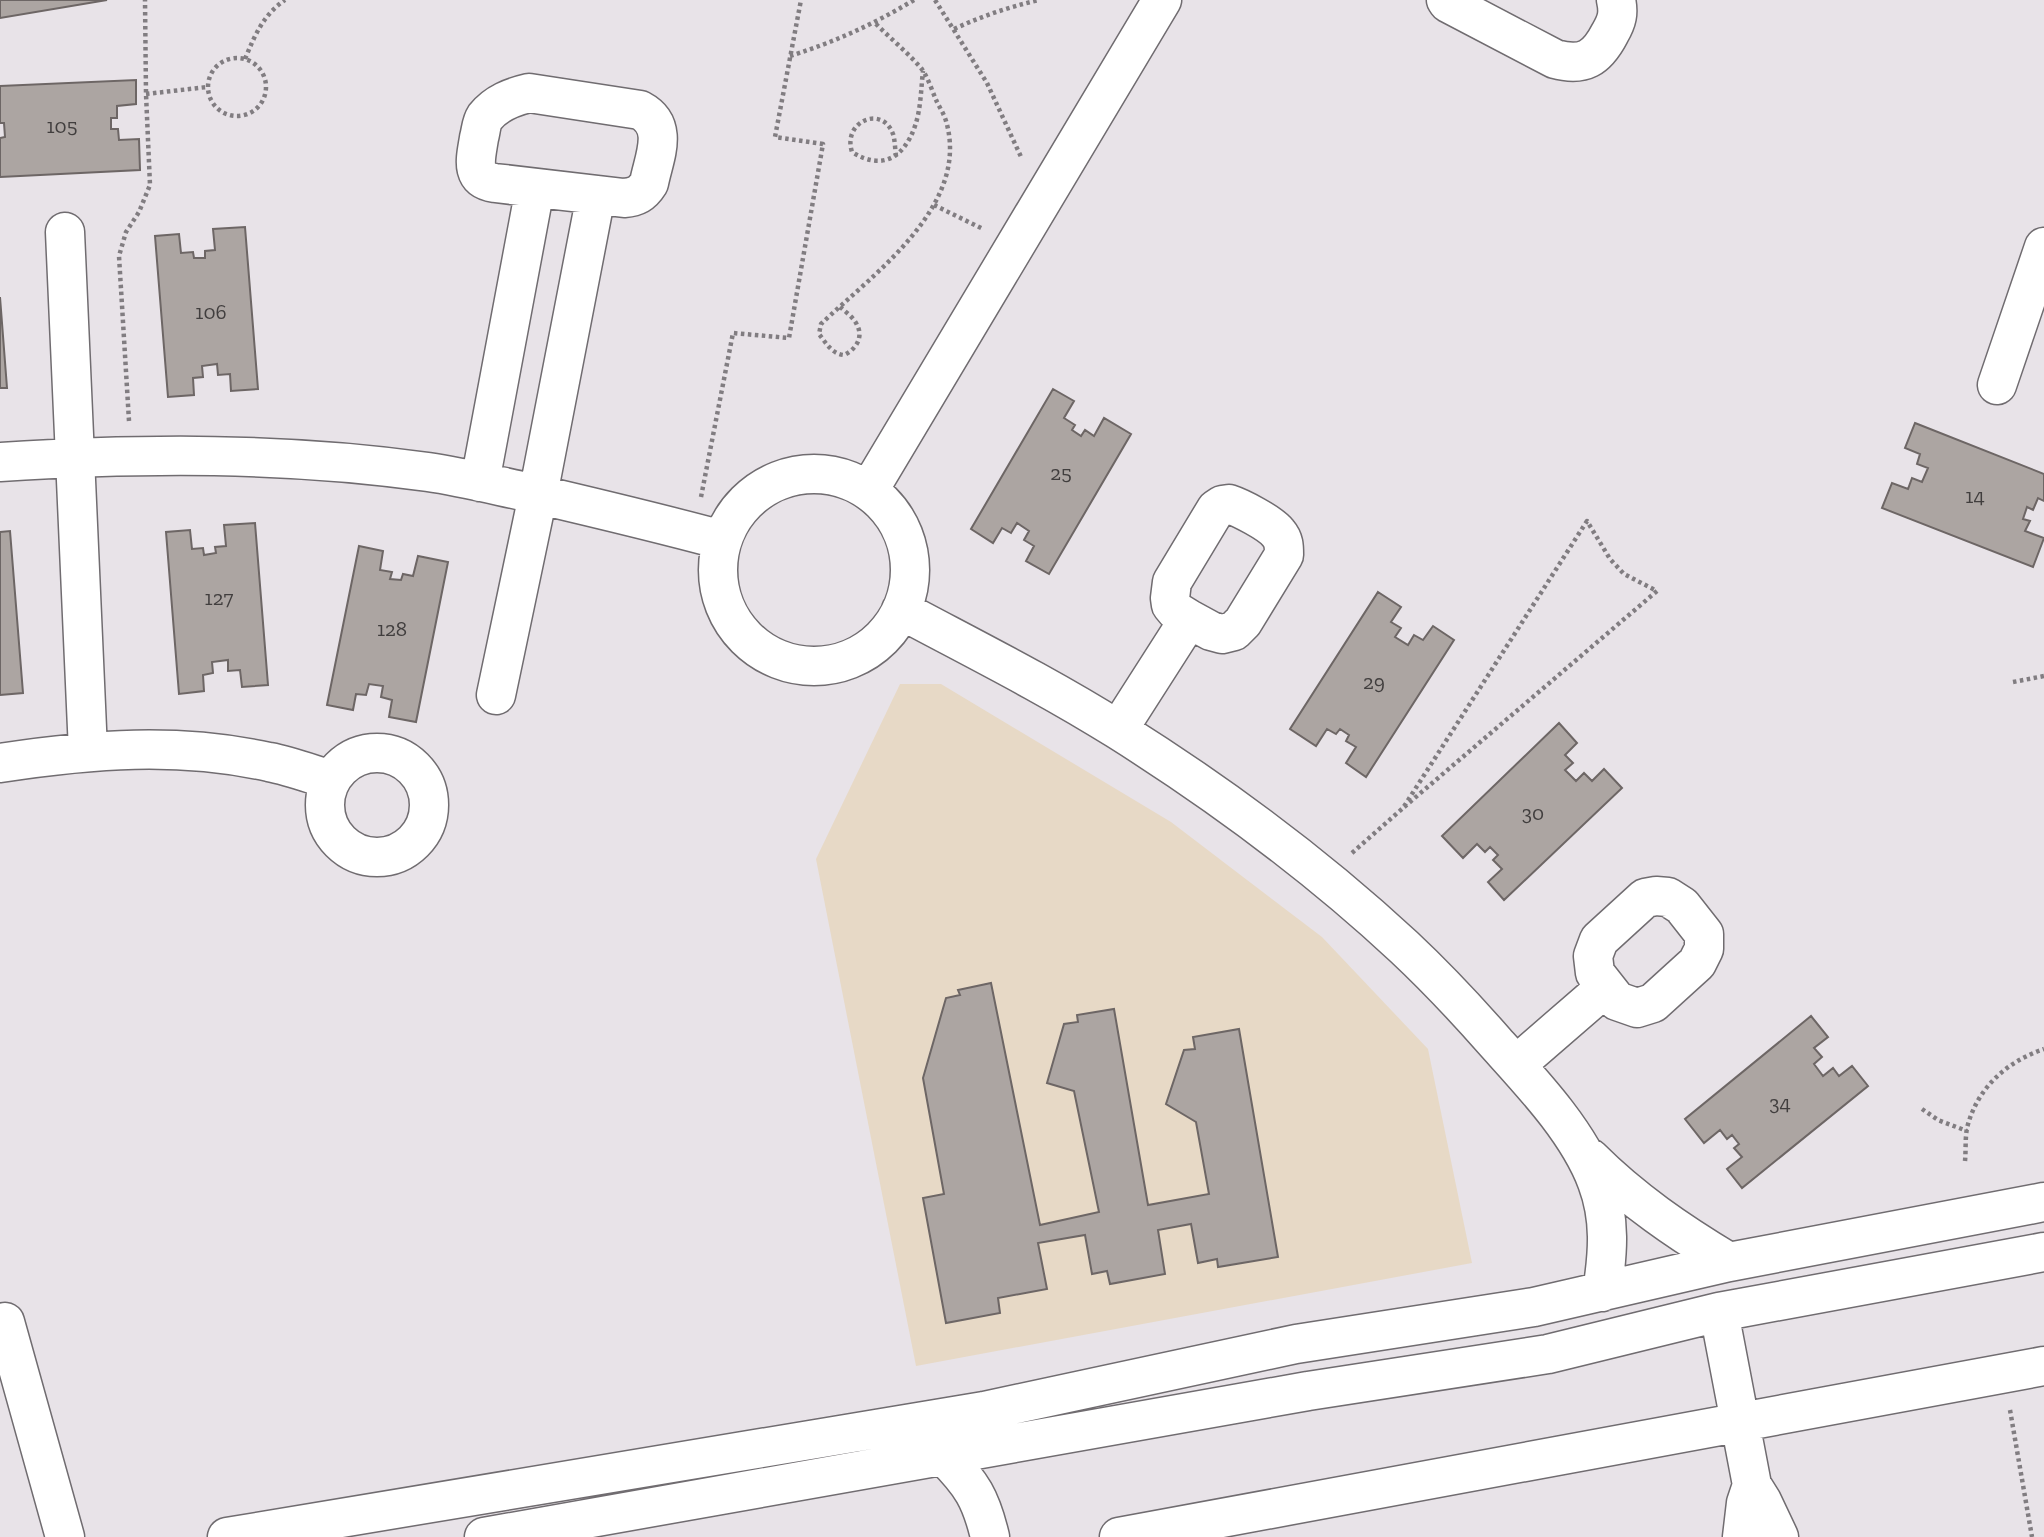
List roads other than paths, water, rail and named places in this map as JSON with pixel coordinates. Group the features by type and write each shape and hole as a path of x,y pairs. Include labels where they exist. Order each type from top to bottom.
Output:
{"street":[{"path":"869,490 1162,0"},
{"path":"1446,0 1555,59 1568,62 1593,56 1602,47 1617,20 1616,0"},
{"path":"529,93 640,110 649,115 655,122 658,138 649,183 634,197 596,195 488,182 481,178 475,163 483,120 492,109 504,101 529,93"},
{"path":"480,482 535,188"},
{"path":"496,695 596,195"},
{"path":"65,232 89,751"},
{"path":"1997,385 2044,247"},
{"path":"0,462 75,457 192,455 351,463 430,472 480,482 596,507 708,536 732,520 746,502 763,488 783,479 805,474 828,474 869,490 886,505 898,523 906,544 910,566 908,589 901,610 889,629 874,645 855,657 834,664 812,666 790,663 769,655 750,642 735,625 724,606 718,562 708,536"},
{"path":"901,610 1018,672 1118,730 1188,776 1324,879 1404,947 1454,996 1516,1065 1581,1150 1597,1182 1606,1218 1608,1255 1602,1292"},
{"path":"1118,730 1189,619"},
{"path":"0,763 89,751 177,749 271,762 331,780"},
{"path":"1516,1065 1606,986"},
{"path":"1581,1150 1646,1208 1681,1233 1730,1262"},
{"path":"484,1537 944,1456 998,1434 1296,1344 1534,1307 1730,1262 2044,1202"},
{"path":"228,1537 998,1434 1548,1354 1719,1312 2044,1252"},
{"path":"1719,1312 1752,1485 1779,1537"},
{"path":"5,1322 65,1537"},
{"path":"1119,1537 2044,1366"},
{"path":"987,1523 1005,1464 998,1434"},
{"path":"944,1456 966,1480 987,1523"},
{"path":"1742,1537 1746,1503 1752,1485"}]}
